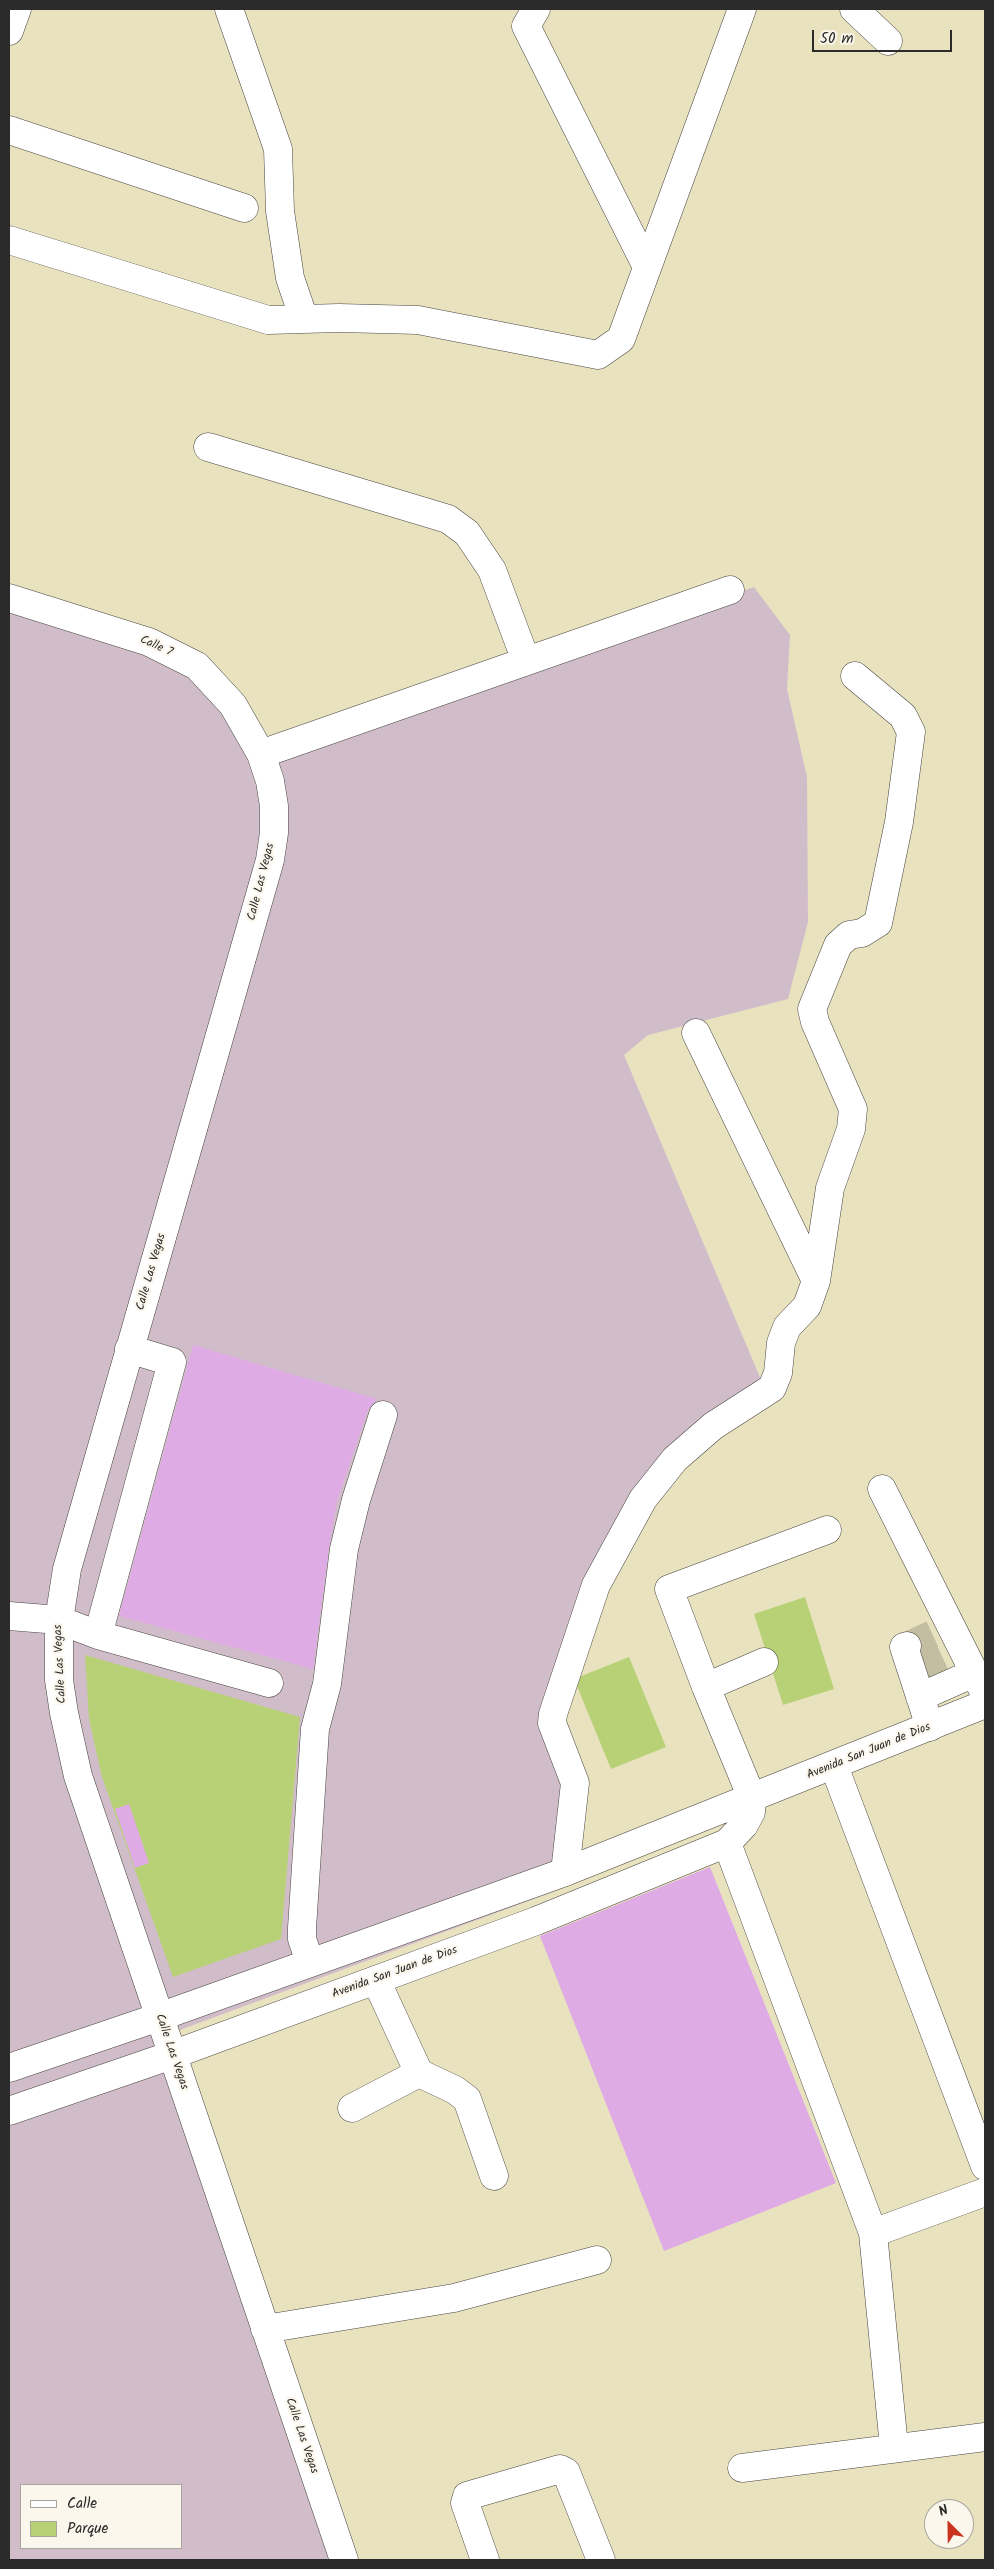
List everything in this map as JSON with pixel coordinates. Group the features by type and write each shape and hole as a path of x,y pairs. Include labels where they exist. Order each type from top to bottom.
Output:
{"street":[{"path":"9,31 17,9"},
{"path":"229,9 278,149 283,230 290,278 304,319"},
{"path":"9,240 268,320 418,320 598,355 621,339 742,9"},
{"path":"854,9 888,41"},
{"path":"527,14 647,267"},
{"path":"9,130 244,208"},
{"path":"208,447 448,519 468,533 492,570 526,661"},
{"path":"262,754 730,590"},
{"name":"Calle 7","path":"9,598 149,642 197,666 233,705 262,754"},
{"path":"564,1872 575,1782 552,1723 553,1714 596,1585 642,1499 675,1459 713,1426 772,1388 778,1373 781,1343 787,1327 808,1306 816,1281 830,1188 851,1129 853,1109 815,1022 812,1009 838,945 849,935 862,934 878,923 898,822 911,732 902,716 855,676"},
{"name":"Calle Las Vegas","path":"262,754 270,781 274,806 274,833 270,860 67,1569 59,1620 59,1680 72,1754 97,1835 344,2560"},
{"path":"696,1033 816,1281"},
{"path":"98,1635 172,1362 130,1349"},
{"path":"310,1962 302,1939 302,1928 315,1729 327,1684 344,1549 356,1500 383,1415"},
{"path":"882,1489 947,1641 980,1683 920,1697"},
{"path":"752,1798 706,1687 669,1589 827,1530"},
{"path":"9,1616 59,1620 98,1635 269,1683"},
{"path":"706,1687 764,1662"},
{"path":"912,1662 920,1697 930,1727"},
{"name":"Avenida San Juan de Dios","path":"9,2068 159,2017 564,1872 834,1766 985,1704"},
{"path":"834,1766 985,2166"},
{"name":"Avenida San Juan de Dios","path":"9,2111 172,2055 536,1921 727,1843 744,1825 751,1812 752,1798"},
{"path":"727,1843 873,2233 894,2447"},
{"path":"376,1980 419,2073 455,2090 467,2099 494,2176"},
{"path":"352,2108 419,2073"},
{"path":"873,2233 985,2192"},
{"path":"265,2328 468,2295 597,2260"},
{"path":"742,2468 894,2447 985,2437"},
{"path":"485,2560 465,2503 467,2496 560,2469 566,2472 601,2560"}],"shaded area":[{"path":"754,587 790,635 787,689 807,777 808,922 788,999 648,1035 624,1055 770,1401 693,1451 673,1474 561,1663 569,1783 558,1890 169,2034 346,2560 9,2560 9,608 152,650 202,683 250,760"}],"green space":[{"path":"805,1597 834,1689 783,1705 754,1614"},
{"path":"85,1655 300,1717 281,1939 173,1977 102,1777 89,1719"},
{"path":"629,1657 666,1747 611,1769 574,1679"}],"building":[{"path":"193,1345 377,1399 368,1410 337,1501 313,1669 119,1616"},
{"path":"129,1804 149,1863 135,1868 115,1809"},
{"path":"710,1867 836,2183 664,2251 540,1936"}],"tunnel":[{"path":"907,1646 933,1634"},
{"path":"917,1669 943,1657"}]}
